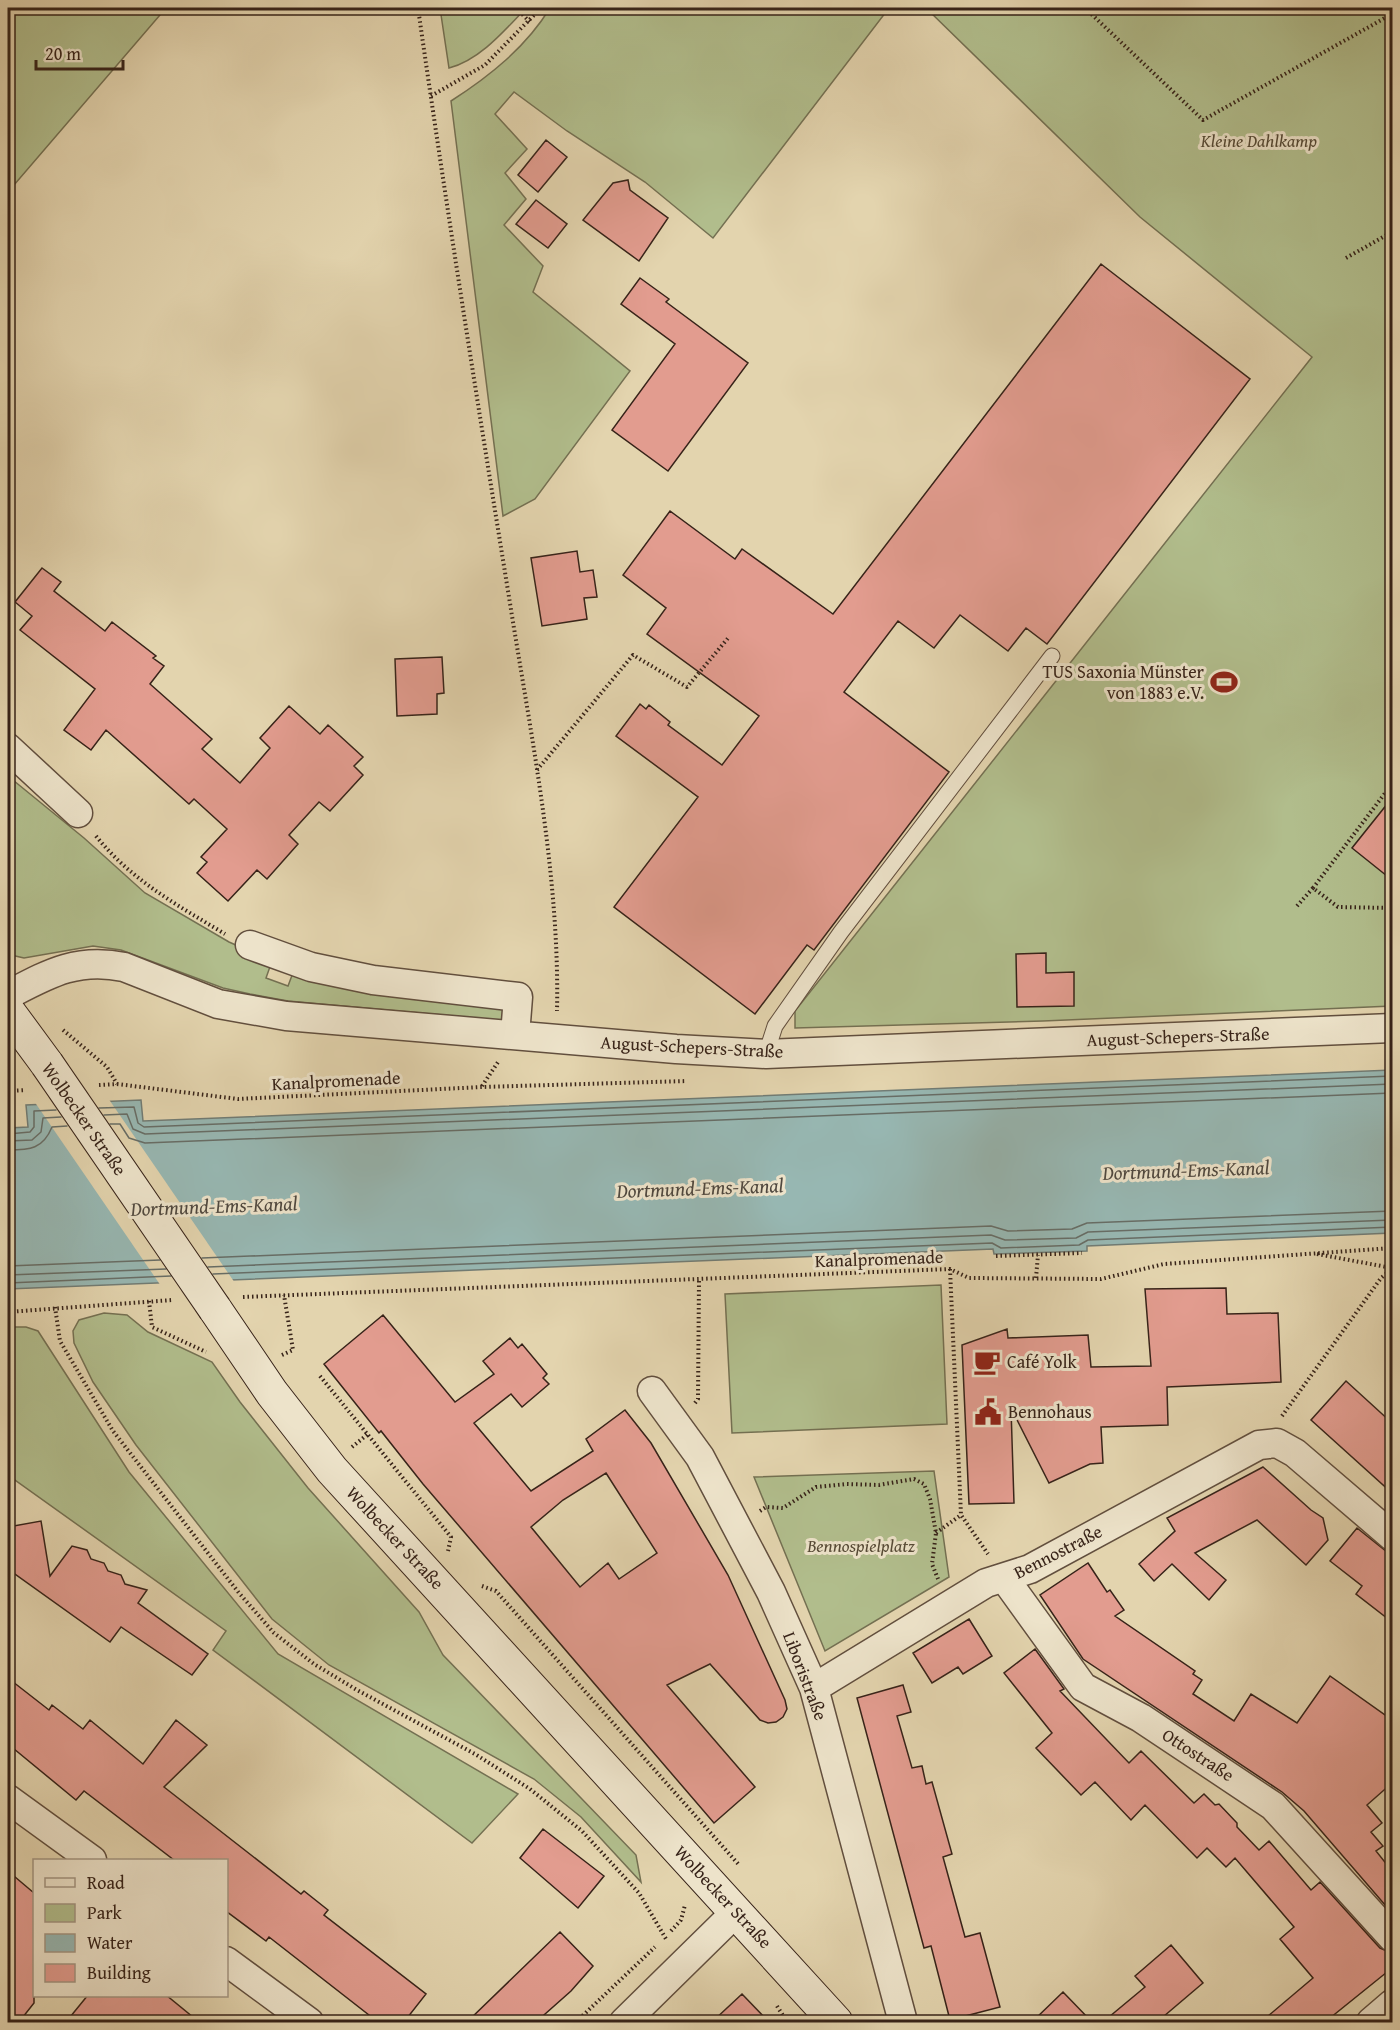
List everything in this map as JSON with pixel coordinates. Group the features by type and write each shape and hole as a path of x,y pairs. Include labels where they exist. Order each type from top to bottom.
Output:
{"main road":[{"name":"Wolbecker Straße","path":"8,1011 38,1077 215,1310 272,1392 332,1470 836,2022"}],"street":[{"path":"8,748 78,813"},
{"path":"250,945 311,967 373,980 518,997 515,1035"},
{"name":"August-Schepers-Straße","path":"8,995 60,968 108,964 124,967 202,999 243,1010 286,1016 766,1054 1392,1028"},
{"name":"Liboristraße","path":"652,1391 700,1457 771,1592 813,1688 903,2022"},
{"path":"1277,1443 1295,1453 1392,1536"},
{"name":"Bennostraße","path":"813,1688 986,1583 1005,1579 1030,1569 1243,1452 1259,1445 1277,1443"},
{"name":"Ottostraße","path":"1005,1579 1083,1687 1141,1718 1273,1806 1392,1936"},
{"path":"8,1799 91,1859"},
{"path":"624,2022 736,1912"},
{"path":"228,1962 309,2022"},
{"path":"1371,2022 1392,2004"}],"lane":[{"path":"766,1054 778,1021 841,932 1052,656"}],"path":[{"path":"418,8 445,198 537,771 558,952 556,1039"},
{"path":"516,8 530,22"},
{"path":"431,96 484,65 530,22 541,8"},
{"path":"1085,8 1203,120 1392,14"},
{"path":"1346,258 1392,232"},
{"path":"537,771 633,655 687,687 729,638"},
{"path":"1297,906 1392,784"},
{"path":"78,813 114,859 149,888 230,937 250,945"},
{"path":"1313,888 1338,907 1392,908"},
{"path":"72,1036 107,1067 117,1084"},
{"path":"8,1091 38,1077"},
{"name":"Kanalpromenade","path":"95,1085 117,1084 238,1099 482,1087 667,1082"},
{"name":"Kanalpromenade","path":"399,1291 950,1269 969,1278 1101,1279 1164,1264 1392,1248"},
{"path":"996,1256 1082,1253"},
{"path":"1312,1253 1392,1269"},
{"path":"1035,1278 1038,1255"},
{"path":"950,1269 961,1515 1005,1579"},
{"path":"1277,1443 1277,1429 1283,1414 1318,1369 1381,1278 1392,1269"},
{"path":"698,1399 699,1279"},
{"path":"284,1295 293,1350"},
{"path":"149,1301 152,1328 196,1348"},
{"path":"55,1307 60,1341 113,1431 239,1593 274,1633 314,1664 475,1754 530,1789 582,1831 639,1893 665,1938 687,1962"},
{"path":"320,1376 451,1537 447,1555"},
{"path":"354,1445 368,1434"},
{"path":"735,1523 766,1508 783,1508 816,1487 847,1484 879,1485 914,1479 924,1484 930,1499 936,1533 932,1564 952,1602"},
{"path":"936,1533 961,1515"},
{"path":"576,2022 681,1920 686,1908 684,1898"}],"green space":[{"path":"8,8 166,8 8,192"},
{"path":"440,8 526,8 501,35 481,51 449,68"},
{"path":"550,8 889,8 713,238 645,182 567,131 514,92 495,114 527,149 505,173 526,199 504,225 543,266 533,292 630,371 535,499 503,516 451,101 506,60 530,35"},
{"name":"TUS Saxonia Münster von 1883 e.V.","path":"926,8 1392,8 1392,1006 1043,1021 795,1028 795,1011 1312,357 1140,217"},
{"path":"8,776 84,838 145,893 229,942 272,961 266,978 288,986 294,970 501,1003 509,1021 288,1001 223,988 121,950 93,946 24,958 11,955 8,950"},
{"path":"941,1285 947,1424 732,1433 725,1294"},
{"path":"104,1313 127,1315 148,1332 212,1362 240,1402 308,1488 419,1612 443,1655 636,1855 641,1882 581,1817 534,1779 329,1665 272,1619 136,1445 93,1382 74,1343 73,1331 79,1320"},
{"path":"8,1327 26,1327 38,1331 129,1472 278,1654 518,1794 472,1843 213,1650 226,1631 8,1475"},
{"name":"Bennospielplatz","path":"934,1471 949,1577 825,1651 754,1477"}],"water":[{"name":"Dortmund-Ems-Kanal","path":"1392,1070 1392,1233 1087,1246 1087,1251 994,1254 993,1249 8,1289 8,1128 28,1127 26,1105 141,1100 143,1121"}],"pier":[{"path":"108,1098 235,1283 161,1286 34,1101"}],"building":[{"path":"546,140 567,157 538,192 518,175"},
{"path":"628,180 630,190 668,218 639,261 583,220 613,183"},
{"path":"536,200 567,224 548,248 516,224"},
{"path":"1101,264 1250,379 1047,644 1026,628 1008,651 960,615 934,648 898,621 844,692 949,772 814,950 807,945 755,1014 614,907 698,797 616,736 640,704 646,709 649,705 670,722 668,725 722,765 759,716 647,634 666,608 623,575 670,511 735,559 742,549 833,614"},
{"path":"640,278 669,299 666,302 748,363 668,471 612,430 675,344 621,304"},
{"path":"577,551 580,572 593,570 597,597 584,598 587,619 542,626 531,558"},
{"path":"42,568 61,582 54,591 105,631 112,622 156,656 153,658 164,666 150,684 212,739 202,749 240,783 270,748 260,738 289,706 320,734 328,725 363,757 354,766 363,775 330,811 319,802 289,835 298,844 267,879 257,870 228,901 197,873 207,862 201,857 227,829 194,799 189,804 106,730 91,750 64,730 95,689 20,630 32,616 15,602"},
{"path":"442,657 444,693 437,694 437,714 397,716 395,659"},
{"path":"1392,798 1392,880 1352,848"},
{"path":"1046,953 1046,973 1074,972 1074,1006 1017,1007 1016,954"},
{"path":"1226,1288 1227,1314 1278,1313 1281,1382 1167,1387 1168,1425 1101,1427 1103,1463 1090,1464 1049,1483 1011,1408 1014,1503 969,1504 962,1345 1007,1329 1008,1338 1088,1335 1091,1367 1151,1366 1145,1289"},
{"path":"383,1315 455,1402 494,1374 483,1361 510,1338 518,1348 522,1344 547,1374 543,1378 549,1384 522,1407 511,1394 474,1423 531,1491 593,1451 586,1439 625,1410 651,1443 728,1575 785,1700 787,1709 783,1717 776,1722 768,1723 760,1720 710,1664 667,1685 755,1787 714,1823 423,1484 381,1431 379,1433 324,1364","holes":["606,1473 657,1553 619,1579 608,1563 580,1587 531,1527 563,1500"]},
{"path":"1346,1381 1392,1423 1392,1493 1311,1420"},
{"path":"1263,1467 1323,1518 1328,1540 1306,1565 1257,1520 1195,1553 1226,1580 1209,1600 1172,1564 1154,1581 1139,1564 1175,1531 1167,1518"},
{"path":"41,1521 50,1576 72,1546 87,1550 91,1559 104,1563 108,1571 121,1575 125,1584 147,1590 138,1603 208,1654 192,1675 121,1627 110,1642 8,1569 8,1527"},
{"path":"1357,1528 1392,1556 1392,1622 1356,1594 1362,1586 1330,1561"},
{"path":"1088,1563 1107,1592 1110,1590 1124,1610 1115,1616 1195,1671 1193,1674 1202,1680 1193,1694 1234,1721 1251,1694 1297,1723 1330,1676 1392,1720 1392,1783 1367,1805 1382,1823 1371,1832 1383,1846 1376,1851 1392,1871 1392,1913 1304,1811 1282,1792 1083,1659 1040,1595"},
{"path":"969,1619 992,1656 963,1674 958,1667 932,1683 913,1653"},
{"path":"1035,1649 1064,1689 1060,1691 1129,1763 1141,1751 1194,1803 1204,1794 1215,1805 1219,1804 1259,1850 1269,1841 1311,1890 1320,1882 1380,1948 1392,1953 1392,1968 1325,2022 1261,2022 1313,1978 1280,1939 1294,1927 1235,1858 1226,1867 1207,1848 1197,1858 1145,1805 1131,1820 1095,1782 1081,1795 1036,1748 1052,1733 1004,1673"},
{"path":"8,1678 49,1710 52,1705 83,1729 90,1720 143,1764 176,1720 207,1745 164,1787 301,1894 304,1891 328,1910 324,1915 426,1994 404,2022 378,2022 269,1937 266,1941 228,1912 228,1859 173,1859 84,1791 76,1800 8,1744"},
{"path":"903,1685 911,1712 897,1716 912,1768 922,1766 926,1784 932,1782 952,1854 943,1857 965,1937 980,1933 1000,2007 950,2020 931,1946 924,1948 857,1698"},
{"path":"543,1829 604,1876 578,1908 520,1858"},
{"path":"8,1871 33,1892 34,2003 19,2022 8,2022"},
{"path":"560,1932 593,1966 571,1991 536,2022 467,2022"},
{"path":"1171,1945 1203,1983 1157,2022 1103,2022 1145,1987 1135,1976"},
{"path":"1063,1992 1092,2022 1032,2022"},
{"path":"742,1994 769,2022 712,2022"},
{"path":"86,1997 168,1997 199,2022 66,2022"}],"place":[{"name":"TUS Saxonia Münster von 1883 e.V.","path":"1224,682"},
{"name":"Café Yolk","path":"987,1362"},
{"name":"Bennohaus","path":"988,1412"}],"park label":[{"name":"Kleine Dahlkamp","path":"1259,141"}]}
